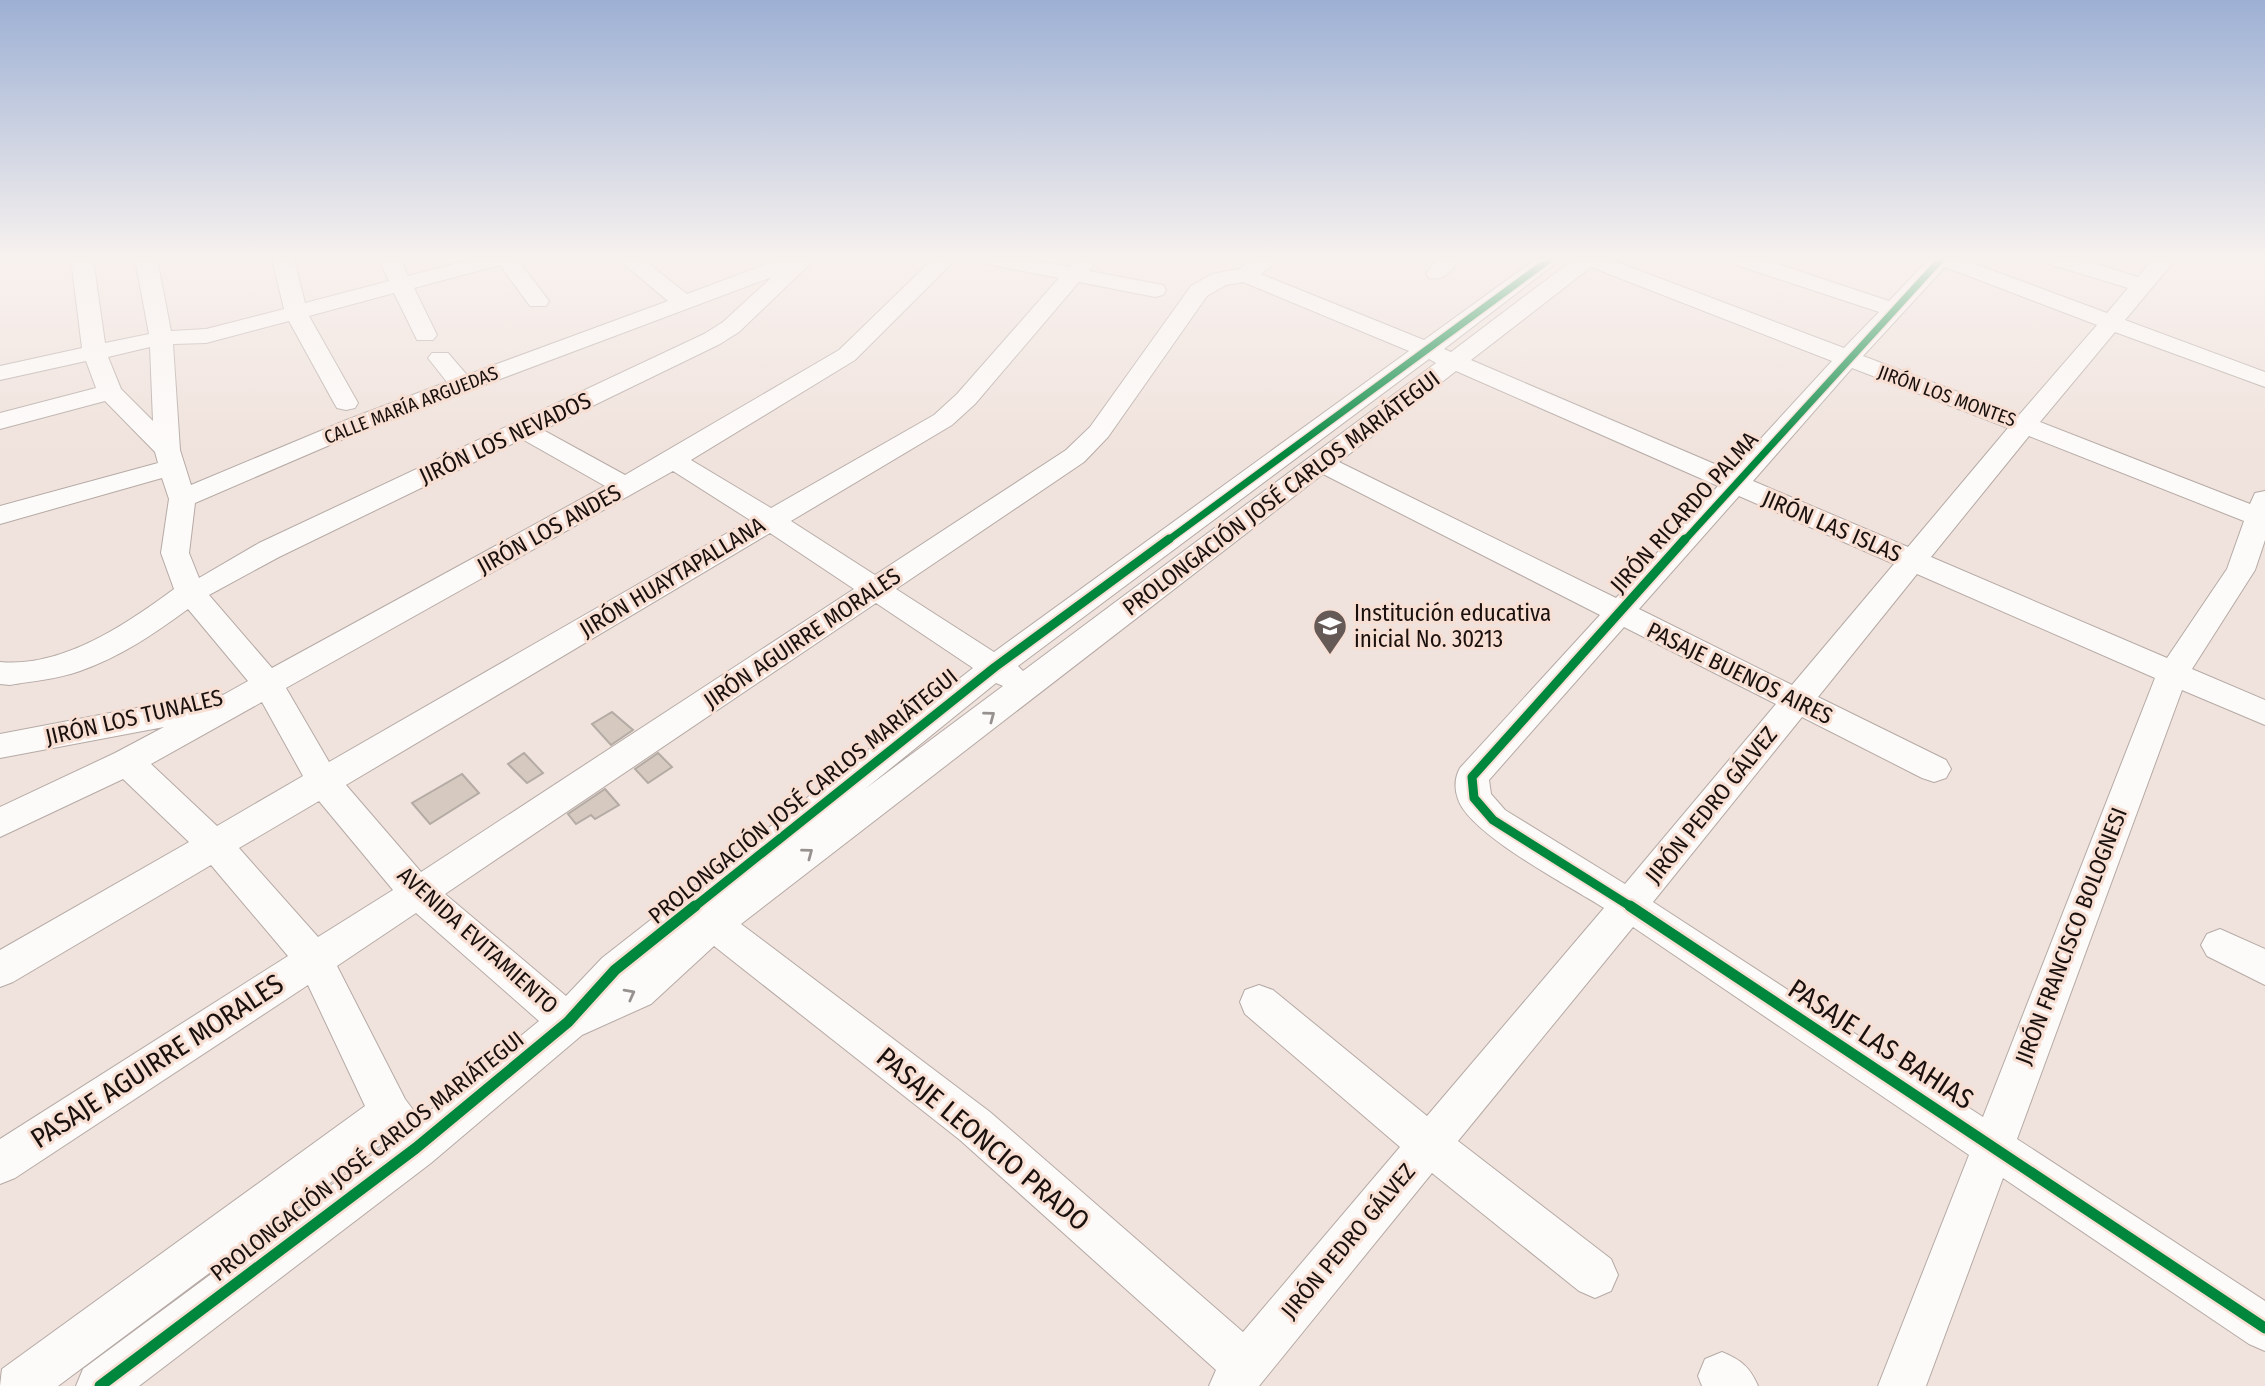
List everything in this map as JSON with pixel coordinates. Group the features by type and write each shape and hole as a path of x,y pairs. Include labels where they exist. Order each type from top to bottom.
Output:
{"street":[{"path":"0,515 170,458 110,392 94,351 90,324"},
{"name":"AVENIDA EVITAMIENTO","path":"158,324 170,458 182,499 176,553 190,592 268,684 324,783 418,892 568,1023"},
{"path":"0,373 94,351 161,338 206,335 252,324"},
{"path":"302,324 346,403"},
{"path":"419,324 425,335"},
{"path":"560,324 578,341"},
{"name":"CALLE MARÍA ARGUEDAS","path":"182,499 358,424 625,324"},
{"name":"JIRÓN LOS NEVADOS","path":"0,673 24,672 70,663 146,625 190,592 269,550 712,339 734,324"},
{"name":"JIRÓN LOS ANDES","path":"0,823 127,762 626,487 847,355 879,324"},
{"name":"JIRÓN HUAYTAPALLANA","path":"0,970 943,420 966,399 1031,324"},
{"name":"JIRÓN AGUIRRE MORALES","path":"314,959 1075,456 1099,432 1176,324"},
{"name":"JIRÓN LAS ISLAS","path":"1374,324 1440,356 2265,713"},
{"name":"PROLONGACIÓN JOSÉ CARLOS MARIÁTEGUI","path":"568,1023 636,992 713,924 1321,463 1477,324"},
{"name":"PROLONGACIÓN JOSÉ CARLOS MARIÁTEGUI","path":"100,1386 416,1148 568,1023 615,970 995,667 1490,324"},
{"name":"JIRÓN LOS MONTES","path":"1755,324 2263,512"},
{"name":"JIRÓN RICARDO PALMA","path":"1474,798 1472,777 1878,324"},
{"name":"JIRÓN PEDRO GÁLVEZ","path":"1239,1375 2110,324"},
{"path":"2113,324 2265,380"},
{"path":"440,358 461,384"},
{"path":"0,421 110,392"},
{"path":"523,429 626,487"},
{"path":"673,460 771,519 874,590 1027,688"},
{"name":"PASAJE BUENOS AIRES","path":"1321,463 1934,769"},
{"name":"JIRÓN FRANCISCO BOLOGNESI","path":"1902,1386 2172,673 2241,570 2263,512"},
{"name":"JIRÓN LOS TUNALES","path":"0,746 173,713 268,684"},
{"path":"127,762 216,846 314,959 390,1113 416,1148"},
{"name":"PASAJE LAS BAHIAS","path":"1474,798 1493,820 1629,905 2265,1328"},
{"name":"PASAJE LEONCIO PRADO","path":"713,924 975,1126 1239,1375"},
{"path":"2220,944 2265,968"},
{"name":"PASAJE AGUIRRE MORALES","path":"0,1163 314,959"},
{"path":"1259,1003 1429,1144 1595,1275"},
{"name":"PROLONGACIÓN JOSÉ CARLOS MARIÁTEGUI","path":"19,1386 390,1113"}],"building":[{"path":"612,712 633,730 611,745 592,724"},
{"path":"524,753 543,773 527,783 508,764"},
{"path":"658,753 672,767 648,783 635,769"},
{"path":"462,774 479,793 430,824 412,803"},
{"path":"605,789 619,805 595,819 591,815 576,824 568,814"}],"cycle path":[{"path":"100,1386 416,1148 568,1022 615,970 995,667 1462,324"},
{"path":"1880,324 1472,777 1474,798 1493,820 1629,905 2265,1328"}],"place":[{"name":"Institución educativa inicial No. 30213","path":"1330,656"}]}
